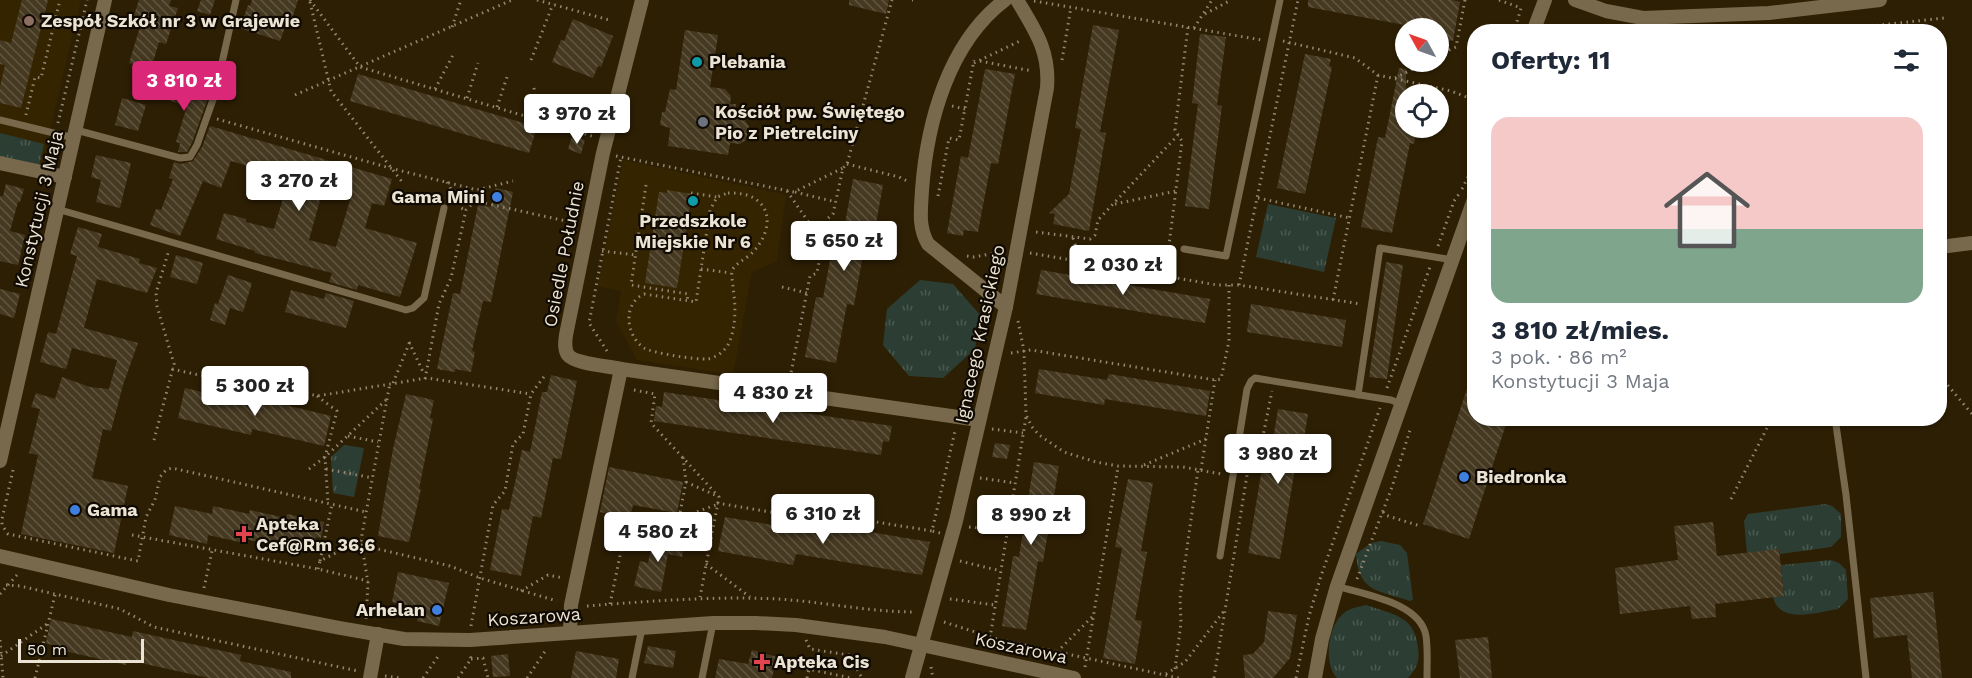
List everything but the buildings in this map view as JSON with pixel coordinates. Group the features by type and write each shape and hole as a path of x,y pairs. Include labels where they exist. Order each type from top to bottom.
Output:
{"street":[{"name":"Konstytucji 3 Maja","path":"0,461 105,0"},
{"name":"Osiedle Południe","path":"642,0 605,147 566,335 565,345 571,357 616,368 787,391 983,424"},
{"path":"1005,0 981,23 966,44 949,76 929,133 921,228 928,244 1006,307"},
{"name":"Ignacego Krasickiego","path":"912,678 983,424 1048,74 1045,54 1037,34 1017,0"},
{"path":"1536,24 1545,0"},
{"path":"1575,0 1606,11 1643,18 1769,13 1872,0"},
{"path":"0,163 65,177"},
{"path":"1315,678 1322,639 1337,586 1467,220"},
{"path":"1461,238 1467,240"},
{"path":"1947,246 1972,243"},
{"path":"570,632 571,605 616,368"},
{"name":"Koszarowa","path":"0,556 201,601 371,633 428,640 713,623 756,623 885,637 1074,678"},
{"path":"371,633 371,676"}],"lane":[{"path":"0,120 180,158 190,157 197,146 215,94 236,0"},
{"path":"1184,249 1226,256 1281,0"},
{"path":"57,209 406,310 413,309 424,298 444,208"},
{"path":"1358,395 1380,248 1453,260"},
{"path":"1220,556 1247,389 1251,381 1255,378 1401,404"},
{"path":"1836,426 1846,495 1847,553 1856,626 1866,678"},
{"path":"1837,496 1846,495"},
{"path":"1337,586 1397,604 1410,611 1420,622 1425,634 1427,678"},
{"path":"702,678 713,623"},
{"path":"632,678 642,628"}],"path":[{"path":"24,125 35,77 40,78 60,0"},
{"path":"46,173 87,0"},
{"path":"310,0 360,67 561,126 621,157 836,202"},
{"path":"310,0 331,91 403,183"},
{"path":"451,28 461,0"},
{"path":"295,95 512,0"},
{"path":"537,0 609,20"},
{"path":"562,0 565,8"},
{"path":"794,192 847,164 892,0"},
{"path":"1029,0 1290,42 1355,58 1378,75 1451,91 1467,97"},
{"path":"1194,28 1212,0"},
{"path":"1203,15 1231,0"},
{"path":"1239,285 1298,0"},
{"path":"1449,50 1455,47 1465,0"},
{"path":"1499,0 1521,8 1516,24"},
{"path":"531,60 553,4"},
{"path":"1890,24 1944,18"},
{"path":"1165,277 1182,141 1175,130 1188,27"},
{"path":"949,76 1029,37"},
{"path":"435,89 454,53"},
{"path":"847,164 903,178 918,193 937,201 950,138 959,140 976,62 975,53"},
{"path":"976,62 1048,74"},
{"path":"467,98 478,63"},
{"path":"1394,79 1408,72"},
{"path":"497,107 508,74"},
{"path":"1334,300 1378,75"},
{"path":"534,88 539,120"},
{"path":"561,126 582,117 591,120 598,99"},
{"path":"212,121 217,119 477,190 513,181"},
{"path":"1032,231 1090,240 1095,235 1098,220 1178,135"},
{"path":"616,368 589,323 621,157"},
{"path":"787,391 810,276 817,273 827,219 833,214 843,168"},
{"path":"447,183 461,208 466,210"},
{"path":"646,185 631,285 688,294 687,301"},
{"path":"787,191 823,243"},
{"path":"1113,205 1176,191"},
{"path":"645,287 644,294 633,303 629,319 634,337 642,347 655,352 710,359 722,352 729,344 734,326 735,303 731,273 735,265 757,246 764,235 767,217 762,205 750,195 728,193 717,197 691,193"},
{"path":"644,294 696,302 710,210 717,197"},
{"path":"1257,197 1350,218"},
{"path":"425,377 439,304 451,278 466,210 475,201 589,226"},
{"path":"1073,237 1081,262"},
{"path":"154,440 174,364 157,306 156,293 170,247"},
{"path":"602,251 636,255"},
{"path":"963,255 973,257 1007,252"},
{"path":"1028,252 1165,277 1217,285 1239,285 1370,306"},
{"path":"701,269 731,273"},
{"path":"1006,354 1031,350 1215,380 1221,379 1229,341 1229,285"},
{"path":"782,287 807,293"},
{"path":"986,659 1026,415 1024,351 1017,316"},
{"path":"371,633 368,581 361,542 387,399 391,383 410,340 425,377"},
{"path":"172,369 257,388 277,385 317,396 337,411 326,457 330,504 318,569"},
{"path":"458,678 471,659 470,629 493,505 505,491 513,444 524,434 531,394 546,374"},
{"path":"317,396 425,377 531,394"},
{"path":"1174,669 1181,623 1180,598 1215,380"},
{"path":"1947,384 1972,414"},
{"path":"1214,678 1248,469 1260,452 1270,392 1281,388"},
{"path":"661,389 655,394 651,423 719,496"},
{"path":"634,390 655,394"},
{"path":"309,469 326,457 387,399"},
{"path":"1026,415 1039,435 1064,452 1080,458 1118,466 1183,467 1233,476"},
{"path":"983,424 1023,434"},
{"path":"932,531 956,425"},
{"path":"1731,499 1768,426"},
{"path":"348,436 379,442"},
{"path":"1141,467 1206,439"},
{"path":"679,518 686,482 682,455"},
{"path":"1085,668 1118,466"},
{"path":"26,539 138,561 146,517 155,500 160,477 162,473 172,468 366,512"},
{"path":"326,469 373,478"},
{"path":"976,477 1015,483"},
{"path":"686,482 719,496"},
{"path":"700,597 719,496"},
{"path":"653,532 657,514 679,518 716,504 782,514 783,507 944,534"},
{"path":"1383,512 1385,515 1420,526"},
{"path":"964,526 1007,531"},
{"path":"610,604 626,527 710,544"},
{"path":"132,535 318,569 368,581"},
{"path":"320,561 361,542 450,566 480,578 571,605 700,597 800,601 890,612 917,612 921,609"},
{"path":"201,601 212,551"},
{"path":"955,560 1001,571"},
{"path":"706,564 751,599"},
{"path":"0,594 17,575"},
{"path":"521,591 548,575 576,580"},
{"path":"6,585 120,609 154,627 371,676"},
{"path":"34,678 55,594"},
{"path":"945,598 996,605"},
{"path":"1165,675 1185,662 1226,609"},
{"path":"1057,652 1094,615"},
{"path":"939,621 990,637 1179,678"},
{"path":"1,656 48,623"},
{"path":"0,640 3,678"},
{"path":"527,678 549,645"},
{"path":"820,651 849,655 856,650"},
{"path":"425,676 440,653"},
{"path":"849,655 862,678"},
{"path":"471,659 483,658 488,678"},
{"path":"789,665 850,678"},
{"path":"930,665 933,678"},
{"path":"807,678 809,669"}],"shaded area":[{"path":"0,0 81,0 41,168 0,158"},
{"path":"623,160 786,195 777,261 752,272 733,375 637,360 616,321 621,291 597,286"}],"green space":[{"path":"0,133 44,144 39,166 0,158"},
{"path":"1268,204 1336,218 1324,272 1256,257"},
{"path":"920,280 953,284 980,315 975,349 943,378 909,376 883,345 887,309"},
{"path":"344,445 364,448 354,497 333,493 331,457"},
{"path":"1825,504 1832,506 1841,514 1841,537 1831,547 1780,554 1779,549 1747,553 1744,521 1748,514"},
{"path":"1381,541 1400,545 1407,553 1413,600 1380,592 1366,583 1361,576 1356,554 1371,543"},
{"path":"1831,560 1839,563 1846,570 1848,599 1838,609 1800,615 1783,611 1777,606 1773,597 1784,596 1781,565"},
{"path":"1366,605 1394,614 1412,629 1416,637 1419,657 1416,668 1408,678 1337,678 1330,663 1329,654 1334,626 1346,611"}],"place":[{"name":"Zespół Szkół nr 3 w Grajewie","path":"29,21"},
{"name":"Plebania","path":"697,62"},
{"name":"Kościół pw. Świętego Pio z Pietrelciny","path":"703,122"},
{"name":"Gama Mini","path":"497,197"},
{"name":"Przedszkole Miejskie Nr 6","path":"693,201"},
{"name":"Biedronka","path":"1464,477"},
{"name":"Gama","path":"75,510"},
{"name":"Apteka Cef@Rm 36,6","path":"244,534"},
{"name":"Arhelan","path":"437,610"},
{"name":"Apteka Cis","path":"762,662"}]}
